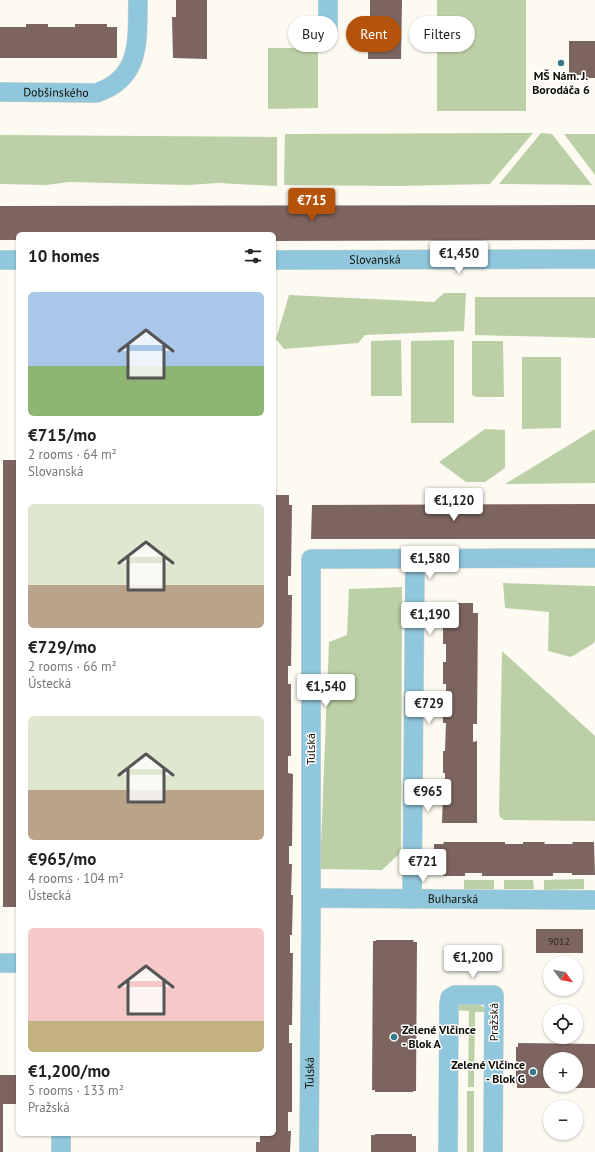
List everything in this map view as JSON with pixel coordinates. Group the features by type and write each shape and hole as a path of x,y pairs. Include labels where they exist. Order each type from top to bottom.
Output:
{"street":[{"name":"Dobšinského","path":"0,92 96,93 106,90 119,82 129,70 134,58 137,34 138,0"},
{"path":"328,0 328,16"},
{"name":"Slovanská","path":"276,260 595,259"},
{"path":"0,260 16,260"},
{"name":"Tulská","path":"309,1152 311,559 595,558"},
{"path":"412,899 415,559"},
{"name":"Bulharská","path":"311,898 595,900"},
{"path":"0,963 16,963"},
{"name":"Pražská","path":"448,1152 450,998 455,995 494,995 493,1152"},
{"path":"61,1136 61,1152"}],"green space":[{"path":"437,0 526,0 526,111 437,111 437,52 475,52 475,16 437,16"},
{"path":"268,48 288,48 288,52 318,52 318,108 268,109"},
{"path":"533,133 490,184 397,186 284,185 285,134"},
{"path":"541,133 552,134 592,185 499,184"},
{"path":"564,134 595,134 595,175"},
{"path":"0,135 277,137 277,186 218,183 187,185 69,182 47,185 0,184"},
{"path":"444,293 466,293 464,331 365,335 358,343 284,349 276,339 289,295 434,302"},
{"path":"475,297 595,297 595,338 475,335"},
{"path":"401,340 402,396 371,396 371,341"},
{"path":"454,340 454,423 411,423 411,341"},
{"path":"472,341 503,341 504,397 476,397 472,395"},
{"path":"522,357 561,357 561,428 522,429"},
{"path":"485,429 505,430 505,468 485,482 466,482 439,462"},
{"path":"595,429 595,483 505,484"},
{"path":"503,583 595,586 594,643 571,657 548,651 549,612 505,608"},
{"path":"402,587 401,852 382,870 320,869 329,642 347,635 349,589"},
{"path":"502,651 595,736 595,821 504,820 500,817"},
{"path":"584,879 584,889 544,890 544,880"},
{"path":"464,880 494,880 494,889 464,889"},
{"path":"504,880 533,880 534,889 504,889"},
{"path":"460,1004 480,1005 489,1012 475,1012 474,1087 468,1087 469,1011 455,1010"},
{"path":"467,1091 474,1091 474,1152 467,1152"}],"building":[{"path":"176,0 207,0 207,59 173,58 172,17 176,17"},
{"path":"370,0 402,0 401,59 368,59 368,52 401,52 401,16 370,16"},
{"path":"26,24 48,24 48,27 75,27 75,24 107,24 107,27 117,27 117,58 0,58 0,27 26,27"},
{"path":"569,41 595,41 595,78 583,78 583,75 569,75"},
{"path":"595,205 595,240 276,241 276,232 16,232 16,240 0,240 0,206"},
{"path":"3,460 16,460 16,907 3,907"},
{"path":"276,495 289,495 289,505 292,505 291,576 288,576 288,595 292,595 291,666 288,666 288,684 291,684 291,756 288,756 288,773 293,774 292,846 289,846 289,864 292,864 291,895 293,895 292,935 290,935 290,953 293,953 292,1025 289,1025 289,1043 292,1043 292,1112 288,1112 288,1131 291,1131 290,1152 256,1152 256,1142 260,1142 260,1136 276,1136"},
{"path":"595,504 595,539 311,539 312,505"},
{"path":"446,603 473,603 473,613 478,613 477,724 473,724 473,742 477,741 477,823 442,823 443,791 445,791 443,751 445,751 446,723 443,723 443,701 446,701 446,684 443,684 443,662 446,662 446,644 443,644 443,628 444,622 446,622"},
{"path":"443,842 505,842 505,844 523,844 523,842 545,842 544,844 572,844 573,842 594,842 595,875 553,873 553,876 482,876 482,873 465,873 465,876 443,876 443,873 434,873 434,844 444,844"},
{"path":"536,929 583,929 583,953 536,953"},
{"name":"Zelené Vlčince - Blok A","path":"414,940 413,942 417,942 416,1091 413,1092 375,1092 375,1090 372,1090 373,941"},
{"name":"Zelené Vlčince - Blok G","path":"518,1043 595,1044 595,1088 583,1088 583,1052 543,1052 543,1088 517,1088 516,1047 518,1047"},
{"path":"0,1075 16,1075 16,1104 3,1104 3,1152 0,1152"},
{"path":"412,1134 412,1136 416,1136 416,1152 371,1152 371,1135"}],"place":[{"name":"MŠ Nám. J. Borodáča 6","path":"561,63"},
{"name":"Zelené Vlčince - Blok A","path":"394,1037"},
{"name":"Zelené Vlčince - Blok G","path":"533,1072"}]}
